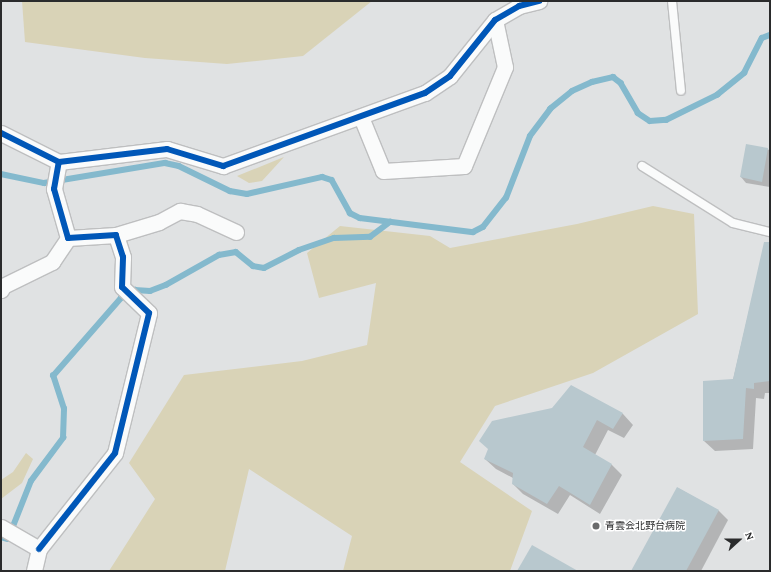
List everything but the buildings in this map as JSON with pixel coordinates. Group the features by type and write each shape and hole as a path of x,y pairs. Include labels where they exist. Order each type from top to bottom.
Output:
{"street":[{"path":"1,133 58,165 167,149 224,166 425,93 450,76 495,20 519,6 539,1"},
{"path":"361,117 383,171 464,166 505,67 495,20"},
{"path":"2,287 52,262 68,238 54,189 58,165"},
{"path":"68,238 116,235 158,222 180,210 197,214 236,232"},
{"path":"34,571 39,549 115,453 149,312 122,287 123,257 116,235"},
{"path":"1,527 39,549"}],"lane":[{"path":"672,1 681,91"},
{"path":"642,166 733,223 770,232"}],"shaded area":[{"path":"22,1 372,1 303,56 227,64 145,58 25,42"},
{"path":"284,157 262,181 249,183 237,176"},
{"path":"653,206 694,214 698,314 593,373 495,406 460,462 532,511 510,571 343,571 352,536 249,469 225,571 109,571 155,499 129,463 184,375 302,361 367,345 376,283 319,298 307,253 340,226 430,236 450,248 577,224"},
{"path":"26,453 33,459 22,483 1,499 1,480 13,472"}],"waterway":[{"path":"1,174 44,183 165,163 179,166 230,191 247,194 322,177 332,180 350,213 360,218 473,232 483,227 506,198 530,136 550,109 572,91 592,82 613,77 621,83 638,113 650,121 666,120 717,95 744,73 762,38 770,35"},
{"path":"1,537 8,539 31,481 63,438 64,409 53,376 121,298 135,290 150,291 166,285 219,255 236,252 253,266 264,268 299,250 334,238 370,237 390,222"}],"cycle path":[{"path":"1,133 59,162 167,149 223,166 425,93 450,76 495,20 519,6 539,1"},
{"path":"39,549 115,453 149,313 122,287 123,257 116,235 68,238 54,189 59,162"}],"place":[{"name":"青雲会北野台病院","path":"596,526"}]}
